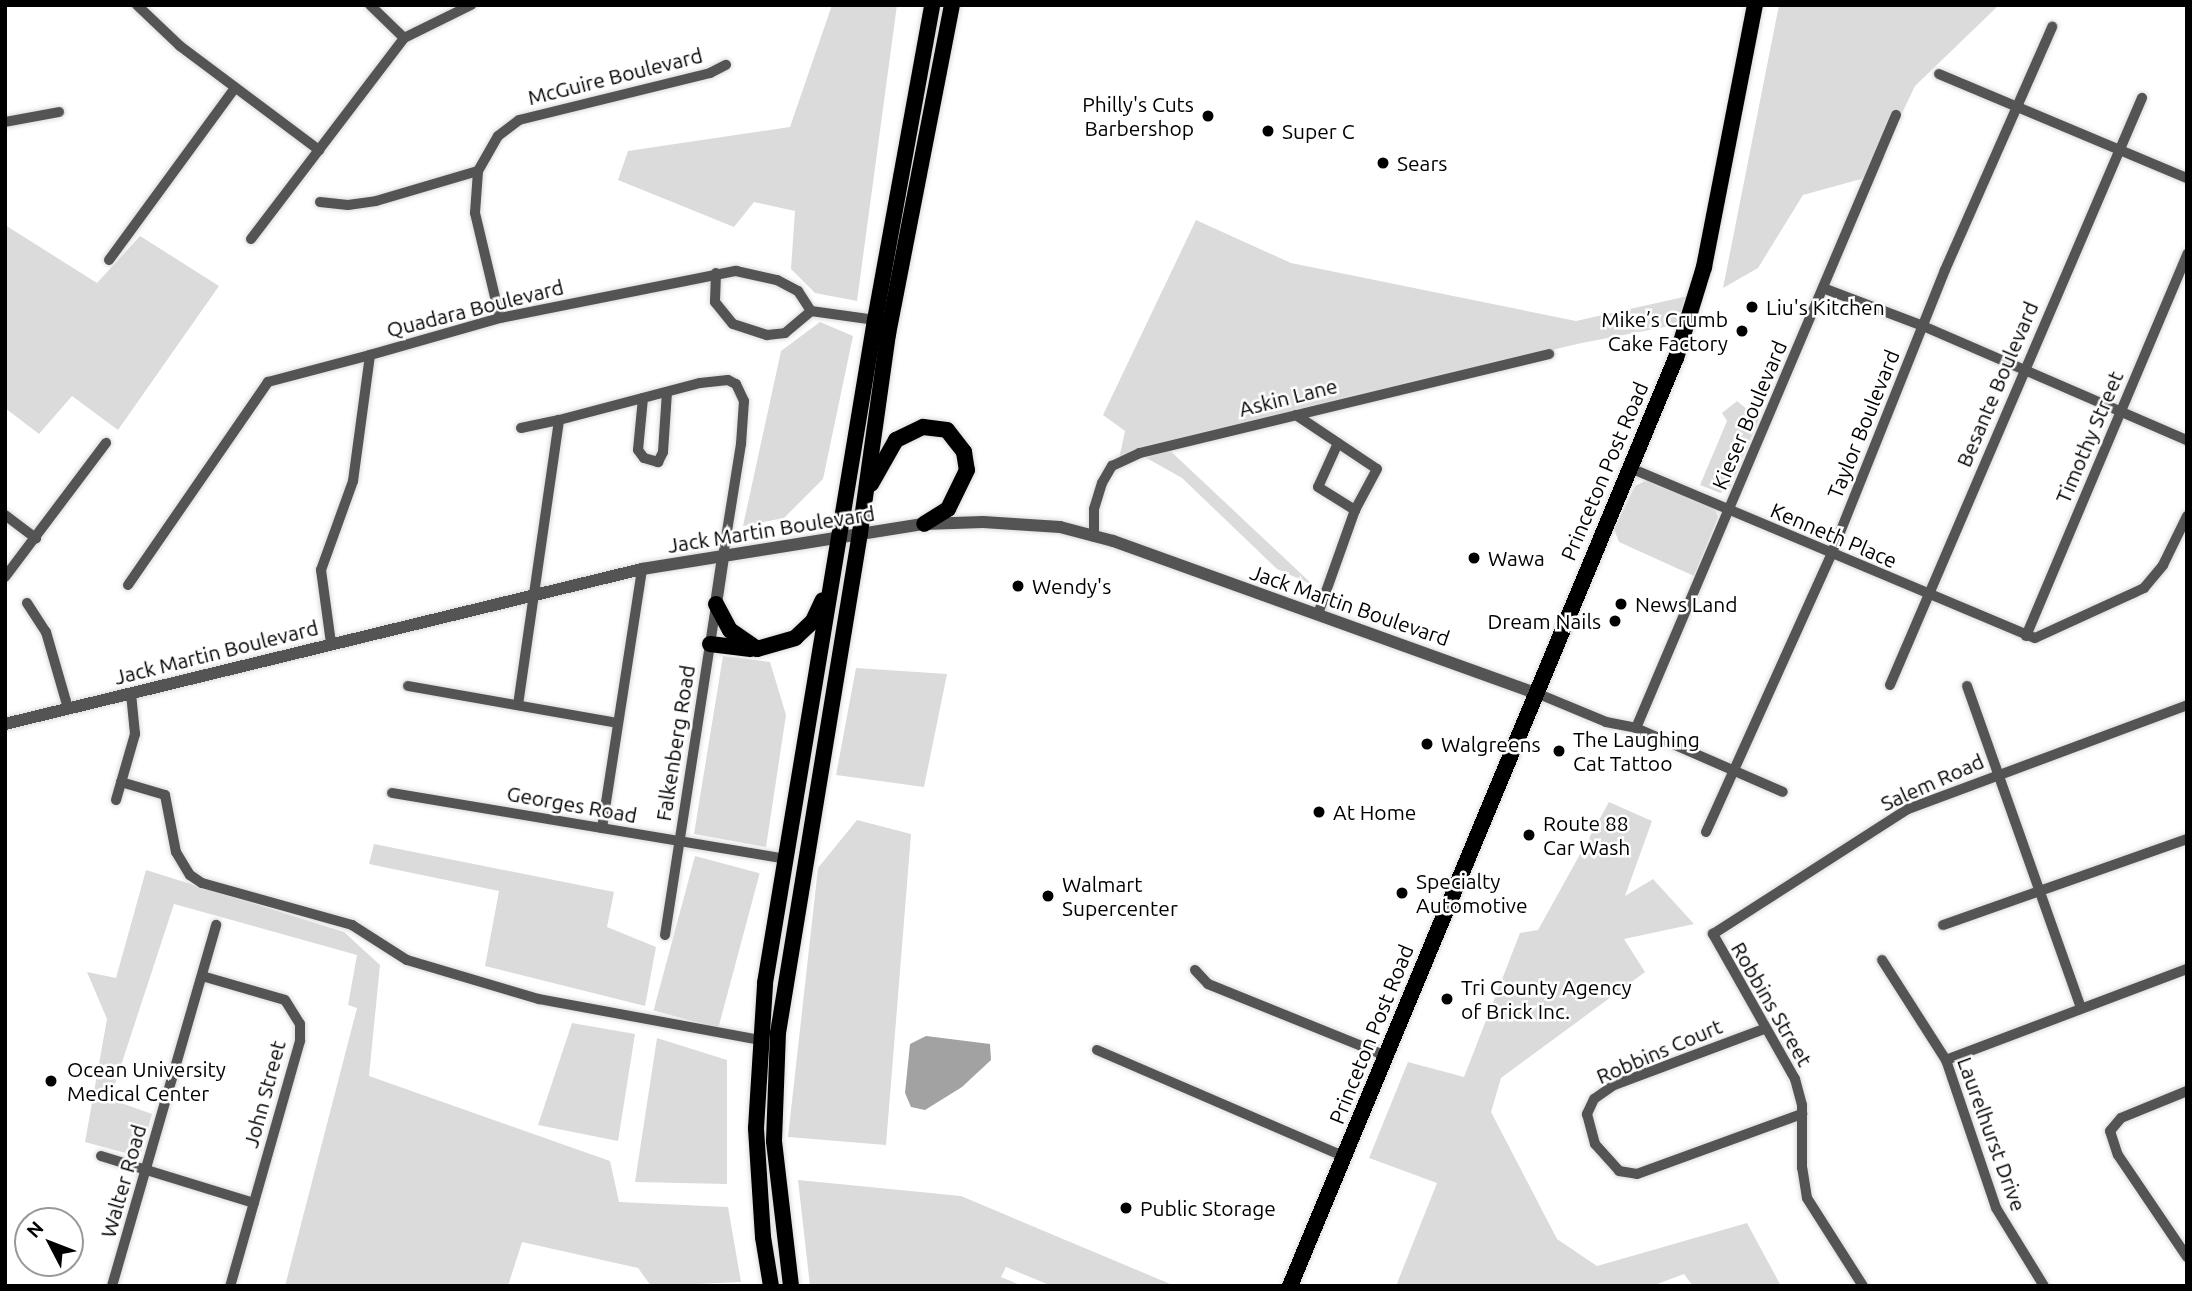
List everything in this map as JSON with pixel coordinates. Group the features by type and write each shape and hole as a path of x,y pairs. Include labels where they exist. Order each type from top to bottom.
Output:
{"main road":[{"path":"771,1286 763,1237 756,1128 761,1040 786,859 875,320 932,5"},
{"path":"791,1286 774,1141 778,1033 860,533 888,334 952,5"},
{"name":"Princeton Post Road","path":"1290,1286 1695,300 1755,5"},
{"path":"865,496 896,440 923,427 947,430 964,452 967,470 948,509 924,524"},
{"path":"710,644 757,649 795,638 813,621 832,582"},
{"path":"716,604 730,630 757,649"}],"street":[{"path":"137,5 235,88 319,150"},
{"path":"370,5 404,38"},
{"path":"251,239 404,38 471,5"},
{"name":"Taylor Boulevard","path":"1706,832 1831,555 1923,326 2052,27"},
{"name":"McGuire Boulevard","path":"500,318 475,213 478,171 487,149 519,120 710,73 726,65"},
{"path":"1939,75 2187,178"},
{"path":"109,260 235,88"},
{"name":"Besante Boulevard","path":"1890,685 2142,99"},
{"path":"5,122 59,112"},
{"name":"Kieser Boulevard","path":"1636,728 1896,115"},
{"path":"320,202 348,205 376,201 478,171"},
{"name":"Timothy Street","path":"2025,636 2187,254"},
{"name":"Quadara Boulevard","path":"331,643 321,570 353,481 370,355 500,318 736,271 777,280 798,291 811,311"},
{"path":"716,273 715,302 733,324 767,335 785,332 811,311 875,320"},
{"path":"1823,288 1923,326 2187,440"},
{"name":"Askin Lane","path":"1094,537 1096,497 1112,466 1140,453 1549,354"},
{"path":"128,585 268,382 370,355"},
{"path":"521,428 728,380 741,389 741,444 723,557"},
{"path":"643,398 638,450 644,458 658,462 663,452 667,392"},
{"path":"1296,415 1377,469 1356,510 1318,614"},
{"path":"518,705 559,420"},
{"path":"5,577 106,443"},
{"path":"1338,443 1318,487 1356,510"},
{"name":"Kenneth Place","path":"1628,467 2025,636"},
{"path":"5,515 36,538"},
{"path":"2025,636 2046,635 2137,593 2156,577 2187,516"},
{"name":"Jack Martin Boulevard","path":"5,724 642,569 924,524 1013,522 1060,527 1094,537 1533,692"},
{"name":"Falkenberg Road","path":"665,935 723,557"},
{"path":"602,828 642,569"},
{"path":"27,603 46,632 68,708"},
{"path":"408,685 618,723"},
{"path":"1967,686 2081,1008"},
{"path":"1533,692 1606,722 1636,728 1783,792"},
{"path":"116,800 135,734 131,693"},
{"name":"Salem Road","path":"1713,934 1897,814 1999,773 2187,705"},
{"path":"121,782 165,795 176,852 190,875 202,883 352,925 407,960 539,999 761,1040"},
{"name":"Georges Road","path":"393,793 786,859"},
{"path":"1943,926 2187,839"},
{"name":"Walter Road","path":"112,1286 216,925"},
{"name":"Robbins Street","path":"1713,934 1764,1029 1795,1079 1802,1114 1807,1198 1863,1286"},
{"name":"Laurelhurst Drive","path":"1882,960 1946,1060 1996,1208 2044,1286"},
{"path":"1946,1060 2187,968"},
{"path":"1195,970 1208,984 1384,1055"},
{"name":"John Street","path":"202,976 285,1000 300,1024 300,1041 230,1286"},
{"name":"Robbins Court","path":"1764,1029 1614,1085 1594,1098 1587,1114 1595,1144 1619,1171 1637,1174 1802,1114"},
{"path":"1097,1050 1345,1157"},
{"path":"2187,1091 2121,1118 2110,1131 2119,1155 2187,1257"},
{"path":"101,1156 254,1203"}],"shaded area":[{"path":"832,5 897,5 857,301 815,293 791,269 795,211 754,202 734,227 618,180 628,151 790,127"},
{"path":"1779,5 1999,5 1915,86 1872,176 1803,195 1758,268 1723,288"},
{"path":"1196,220 1291,263 1576,321 1688,296 1675,325 1577,344 1163,444 1313,585 1277,569 1182,478 1134,451 1119,459 1125,431 1103,415"},
{"path":"5,225 97,283 140,236 219,286 118,430 72,396 39,434 5,408"},
{"path":"820,322 853,336 823,479 784,518 743,526 781,351"},
{"path":"1737,401 1759,419 1730,487 1720,493 1700,485 1727,421 1722,413"},
{"path":"1647,480 1715,509 1718,517 1694,576 1619,542 1614,529 1635,486"},
{"path":"723,656 770,662 786,715 766,847 694,834"},
{"path":"856,668 947,674 924,787 836,775"},
{"path":"1609,802 1652,821 1625,896 1653,879 1694,924 1624,939 1645,972 1501,1078 1491,1112 1557,1239 1597,1266 1747,1223 1781,1286 1693,1286 1684,1274 1652,1286 1396,1286 1437,1183 1369,1158 1408,1062 1464,1077 1520,933 1538,930"},
{"path":"857,820 911,834 886,1145 788,1137 818,868"},
{"path":"374,844 614,892 607,927 656,947 645,1006 485,966 499,891 369,864"},
{"path":"695,856 760,873 718,1028 654,1011"},
{"path":"146,870 344,932 380,965 369,1076 610,1161 619,1202 728,1207 741,1282 651,1286 638,1268 522,1242 508,1286 285,1286 357,1008 348,1005 357,955 174,904 110,1099 152,1114 140,1157 85,1142 107,1019 87,972 116,978"},
{"path":"572,1023 635,1034 618,1141 538,1125"},
{"path":"926,1036 990,1044 991,1060 962,1087 925,1110 911,1107 905,1093 910,1044"},
{"path":"657,1038 727,1060 727,1184 635,1182"},
{"path":"798,1180 961,1196 1175,1286 1052,1286 1006,1267 1001,1277 1023,1286 810,1286"}],"place":[{"name":"Philly's Cuts Barbershop","path":"1208,116"},
{"name":"Super C","path":"1268,131"},
{"name":"Sears","path":"1383,163"},
{"name":"Liu's Kitchen","path":"1752,307"},
{"name":"Mike’s Crumb Cake Factory","path":"1742,331"},
{"name":"Wawa","path":"1474,558"},
{"name":"Wendy's","path":"1018,586"},
{"name":"News Land","path":"1621,604"},
{"name":"Dream Nails","path":"1615,621"},
{"name":"Walgreens","path":"1427,744"},
{"name":"The Laughing Cat Tattoo","path":"1559,751"},
{"name":"At Home","path":"1319,812"},
{"name":"Route 88 Car Wash","path":"1529,835"},
{"name":"Specialty Automotive","path":"1402,893"},
{"name":"Walmart Supercenter","path":"1048,896"},
{"name":"Tri County Agency of Brick Inc.","path":"1447,999"},
{"name":"Ocean University Medical Center","path":"51,1081"},
{"name":"Public Storage","path":"1126,1208"}]}
